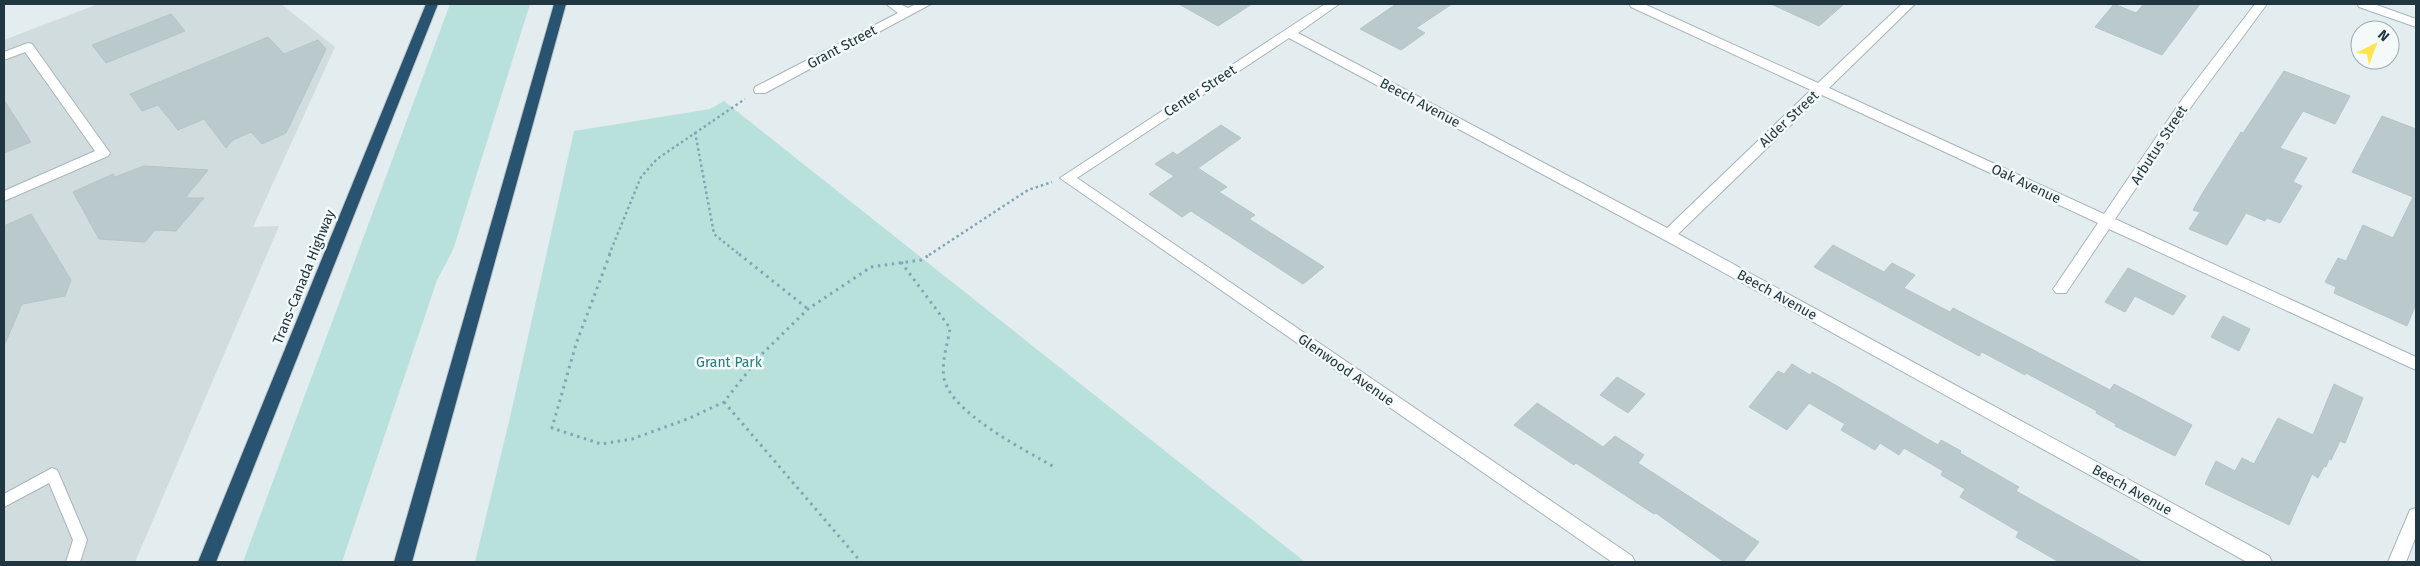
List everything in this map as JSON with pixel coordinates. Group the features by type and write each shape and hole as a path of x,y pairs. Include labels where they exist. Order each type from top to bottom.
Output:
{"highway":[{"name":"Trans-Canada Highway","path":"207,562 432,4"},
{"path":"404,562 560,4"}],"street":[{"path":"892,4 907,13"},
{"name":"Grant Street","path":"760,90 924,4"},
{"name":"Center Street","path":"1067,178 1333,4"},
{"name":"Oak Avenue","path":"1635,4 2416,364"},
{"name":"Alder Street","path":"1668,235 1909,4"},
{"name":"Arbutus Street","path":"2061,289 2188,101 2261,4"},
{"path":"2363,4 2416,23"},
{"name":"Beech Avenue","path":"1289,33 1668,235 2262,562"},
{"path":"4,56 28,47 103,153 4,196"},
{"name":"Glenwood Avenue","path":"1067,178 1626,562"},
{"path":"2397,562 2416,515"}],"lane":[{"path":"4,501 52,474 80,540 73,562"}],"path":[{"path":"760,90 657,159 641,177 613,244 576,344 552,428 601,444 609,443 632,439 690,418 724,402 760,356 808,309 871,267 921,260 1028,190 1067,178"},
{"path":"695,132 714,234 808,309"},
{"path":"901,262 950,328 944,379 955,399 976,419 1056,468"},
{"path":"724,402 861,562"}],"shaded area":[{"path":"98,4 281,4 335,47 253,227 279,226 135,562 4,562 4,40"}],"green space":[{"path":"450,4 530,4 453,250 437,280 342,562 243,562"},
{"name":"Grant Park","path":"724,101 1305,562 475,562 511,413 574,131 710,109"}],"building":[{"path":"1179,4 1252,4 1218,26"},
{"path":"1396,4 1452,4 1416,28 1425,33 1401,50 1360,29"},
{"path":"1771,4 1844,4 1819,26"},
{"path":"2114,4 2136,13 2144,4 2200,4 2162,55 2095,27"},
{"path":"171,14 185,31 106,63 92,45"},
{"path":"268,37 284,54 318,40 326,49 286,133 262,144 251,132 233,140 226,148 204,119 178,130 158,105 142,111 130,94"},
{"path":"2284,71 2350,96 2335,124 2303,111 2280,148 2307,158 2293,182 2302,186 2280,223 2267,218 2265,221 2246,213 2227,245 2189,229 2200,212 2193,210 2202,194 2241,132 2243,133"},
{"path":"4,100 31,142 4,153"},
{"path":"2382,116 2416,129 2416,304 2407,326 2334,293 2336,287 2325,282 2338,258 2346,261 2363,225 2393,238 2413,197 2352,172"},
{"path":"1221,125 1241,138 1198,168 1227,187 1219,192 1255,215 1249,219 1324,267 1303,284 1191,211 1182,217 1149,194 1174,176 1155,164 1173,152 1177,155"},
{"path":"144,166 208,170 185,198 204,198 176,231 155,230 145,242 99,239 73,192 113,174 115,177"},
{"path":"31,214 71,280 65,296 22,304 4,346 4,226"},
{"path":"1833,245 1884,272 1892,263 1915,275 1904,288 1950,312 1953,308 2110,390 2114,384 2192,425 2175,456 2115,426 2116,424 2096,413 2097,411 2026,373 2025,375 1982,352 1979,356 1814,267"},
{"path":"2128,268 2186,296 2173,315 2135,296 2125,312 2105,302"},
{"path":"2223,316 2250,329 2239,351 2211,337"},
{"path":"1792,364 1810,375 1812,372 1938,445 1941,440 1961,451 1960,453 2019,487 2016,491 2142,562 2059,562 2016,537 2019,532 1960,497 1965,489 1941,475 1943,471 1904,448 1899,455 1880,443 1875,450 1841,430 1845,424 1809,403 1787,430 1749,407 1778,371 1784,374"},
{"path":"1617,377 1645,394 1628,413 1600,395"},
{"path":"2334,384 2363,398 2345,443 2340,441 2331,460 2329,459 2318,478 2312,474 2289,525 2205,484 2216,461 2235,471 2242,458 2254,464 2278,418 2313,435"},
{"path":"1537,403 1603,447 1615,436 1644,455 1638,463 1759,542 1743,562 1724,562 1656,513 1654,514 1576,463 1574,465 1514,425"}]}
